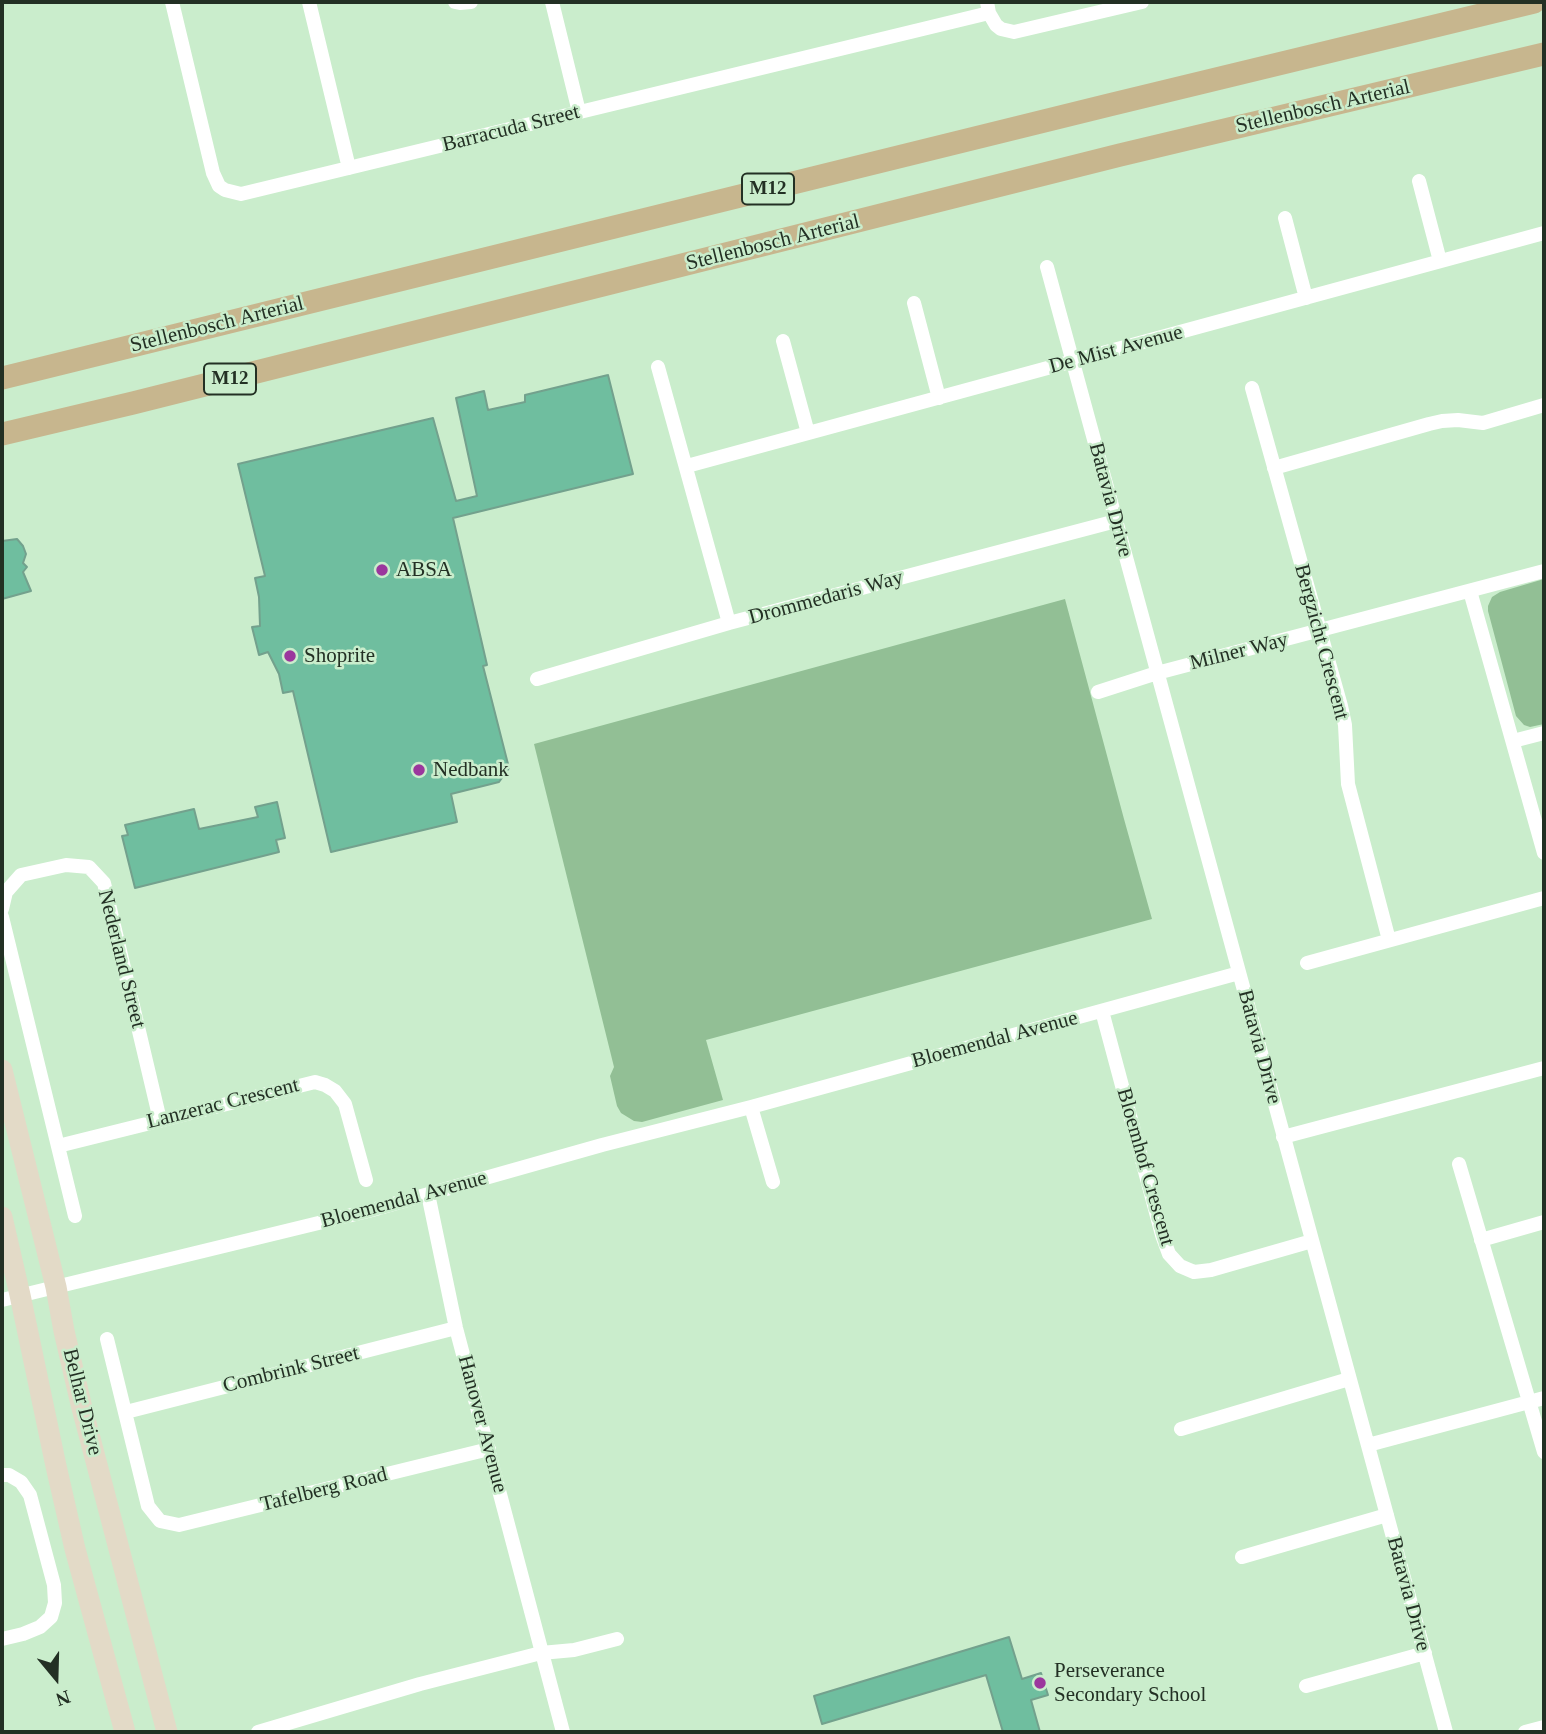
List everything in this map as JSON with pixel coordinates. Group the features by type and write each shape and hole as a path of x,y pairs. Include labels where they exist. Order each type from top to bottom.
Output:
{"main road":[{"name":"Stellenbosch Arterial","path":"2,378 1534,2"},
{"name":"Stellenbosch Arterial","path":"7,434 1120,155 1544,54"},
{"name":"Belhar Drive","path":"2,1070 56,1287 81,1404 167,1732"},
{"name":"Belhar Drive","path":"2,1217 11,1297 125,1732"}],"street":[{"name":"Barracuda Street","path":"172,2 213,173 219,186 241,194 579,112 988,7"},
{"path":"309,2 349,168"},
{"path":"455,2 471,2"},
{"path":"552,2 579,112"},
{"path":"988,7 1001,29 1014,32 1142,2"},
{"path":"1419,181 1440,261"},
{"path":"1285,218 1306,298"},
{"name":"De Mist Avenue","path":"687,466 1544,235"},
{"name":"Batavia Drive","path":"1046,267 1446,1732"},
{"path":"914,303 939,398"},
{"path":"783,341 808,433"},
{"path":"658,367 729,624"},
{"name":"Bergzicht Crescent","path":"1252,388 1341,706 1345,725 1348,784 1389,940"},
{"path":"1274,468 1442,421 1482,423 1544,405"},
{"name":"Drommedaris Way","path":"537,679 729,624 1116,521"},
{"name":"Milner Way","path":"1098,692 1157,673 1544,571"},
{"path":"1470,591 1544,853"},
{"path":"1513,741 1544,733"},
{"name":"Nederland Street","path":"2,909 6,892 21,875 66,865 89,867 104,883 160,1120"},
{"path":"1307,963 1544,898"},
{"path":"2,917 75,1216"},
{"name":"Bloemendal Avenue","path":"11,1297 372,1210 601,1145 751,1107 1239,973"},
{"name":"Bloemhof Crescent","path":"1102,1011 1169,1254 1180,1266 1194,1272 1211,1270 1312,1241"},
{"path":"1283,1138 1544,1068"},
{"name":"Lanzerac Crescent","path":"58,1146 312,1082 326,1085 335,1091 345,1104 366,1180"},
{"path":"751,1107 773,1182"},
{"path":"1459,1164 1481,1240 1537,1399 1544,1452"},
{"name":"Hanover Avenue","path":"428,1194 456,1328 563,1732"},
{"path":"1481,1240 1544,1222"},
{"name":"Combrink Street","path":"126,1412 456,1328"},
{"path":"107,1339 126,1412"},
{"path":"1181,1429 1349,1379"},
{"path":"1368,1446 1537,1399"},
{"name":"Tafelberg Road","path":"126,1412 148,1506 160,1521 179,1525 489,1449"},
{"path":"2,1475 9,1475 21,1482 30,1495 54,1585 55,1603 51,1617 40,1627 2,1639"},
{"path":"1242,1557 1387,1515"},
{"path":"258,1732 420,1684 541,1653 574,1650 617,1639"},
{"path":"1306,1686 1425,1653"},
{"path":"1525,1732 1544,1727"}],"green space":[{"path":"1544,579 1544,724 1530,727 1524,725 1516,716 1488,606 1492,597 1500,592"},
{"path":"1065,599 1152,919 706,1040 723,1100 642,1122 634,1121 621,1113 610,1076 614,1067 534,744"}],"building":[{"path":"608,375 633,474 453,518 487,665 483,666 509,768 499,782 451,794 457,822 331,852 293,691 283,693 279,674 268,652 259,655 252,627 260,626 255,578 265,576 238,464 433,418 456,501 477,496 456,398 484,391 488,410 525,402 525,395"},
{"path":"17,539 26,554 23,563 27,567 23,572 31,591 2,599 2,541"},
{"path":"277,802 285,838 276,840 279,852 135,888 122,836 128,835 125,825 194,809 199,829 258,817 255,807"},
{"path":"1009,1637 1022,1679 1041,1673 1048,1695 1031,1700 1040,1732 1003,1732 986,1675 822,1724 814,1696"}],"place":[{"name":"ABSA","path":"382,570"},
{"name":"Shoprite","path":"290,656"},
{"name":"Nedbank","path":"419,770"},
{"name":"Perseverance Secondary School","path":"1040,1683"}]}
